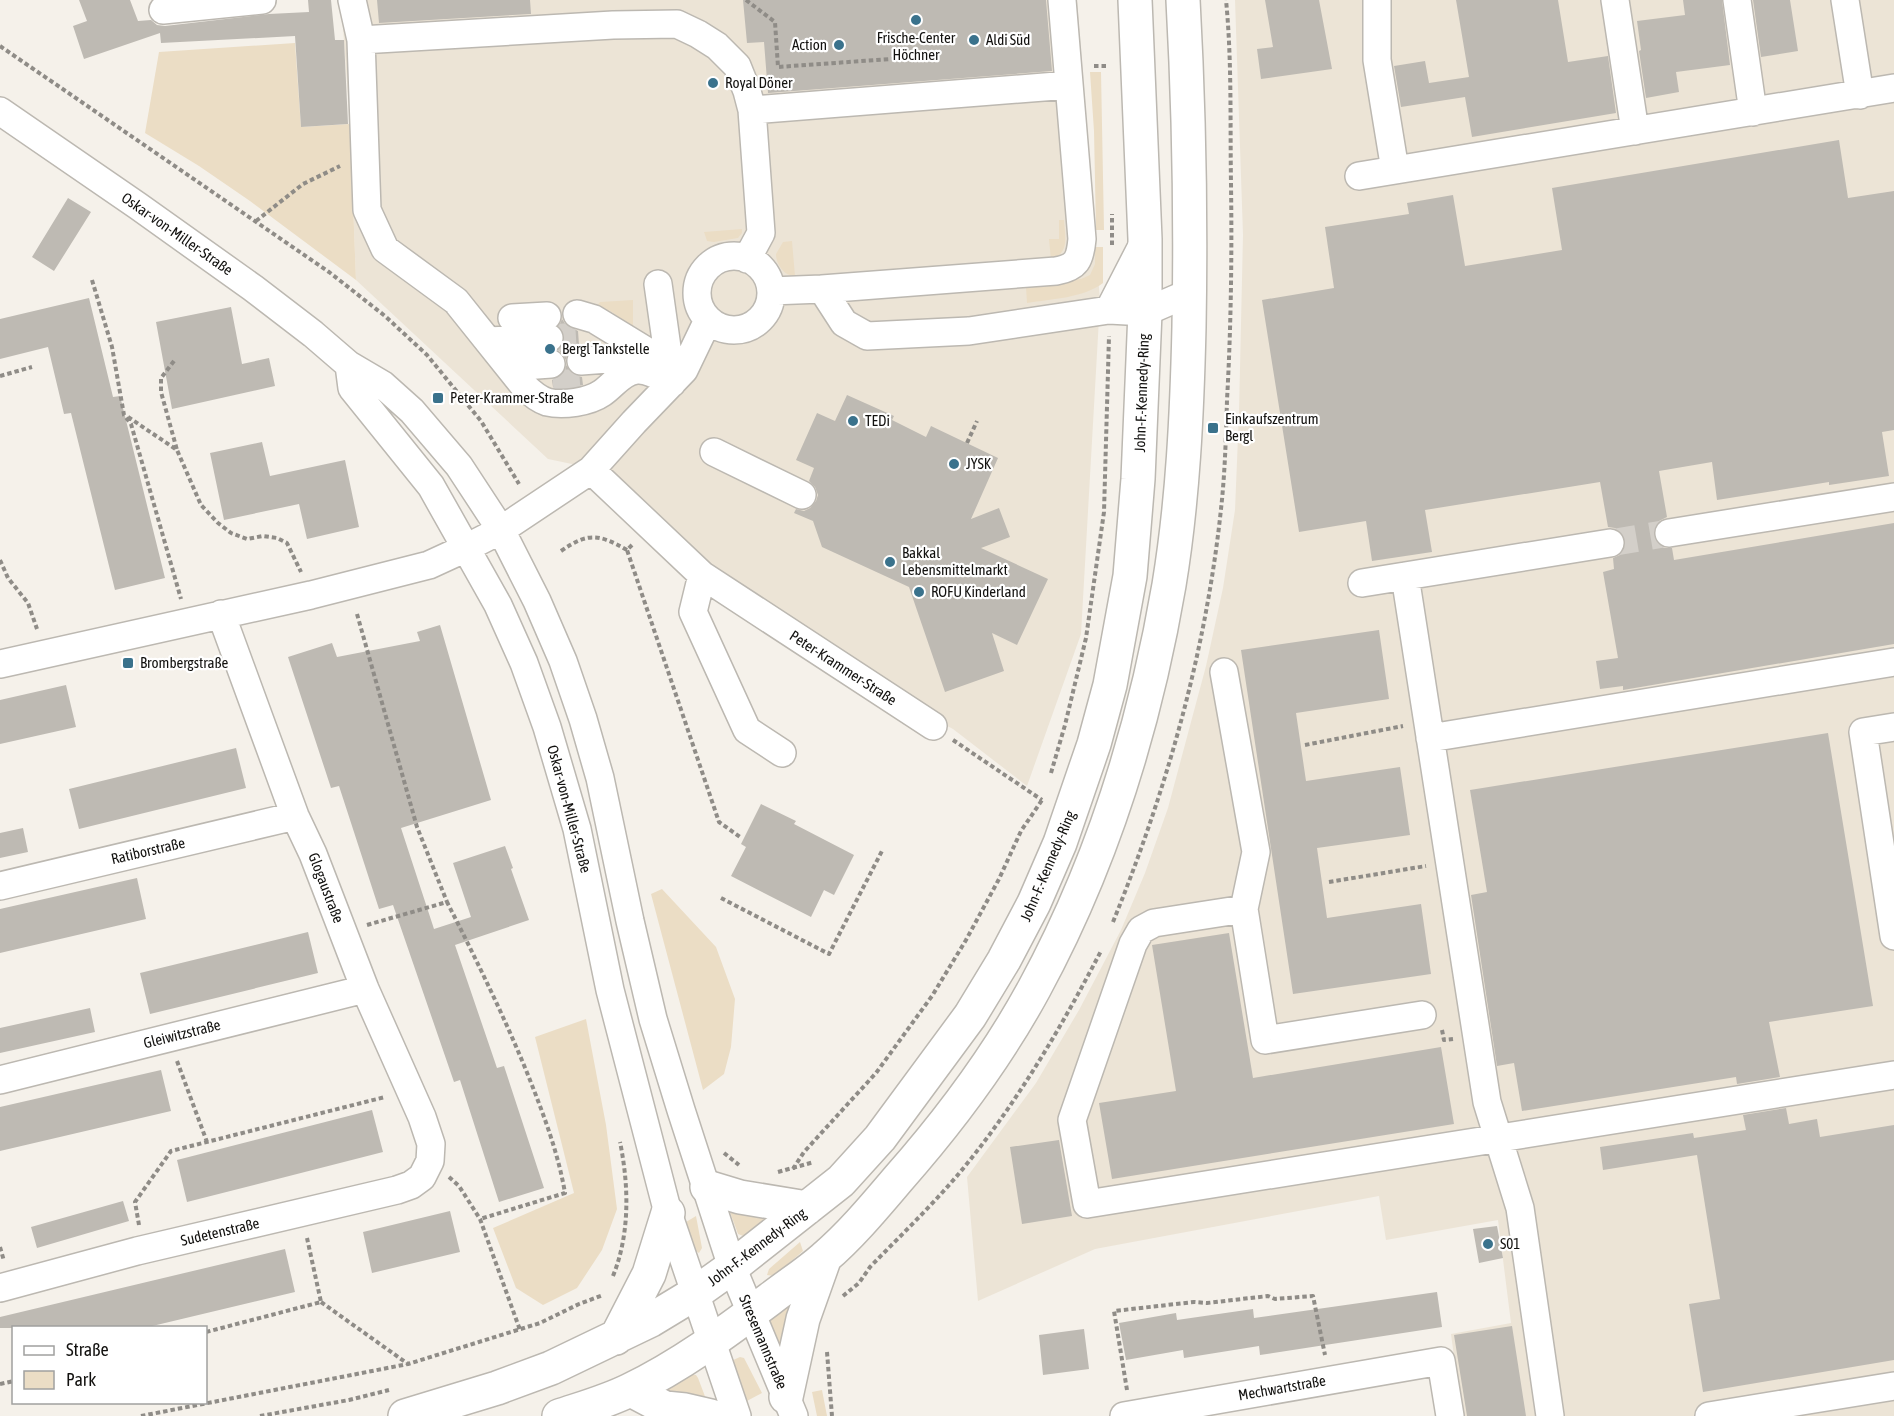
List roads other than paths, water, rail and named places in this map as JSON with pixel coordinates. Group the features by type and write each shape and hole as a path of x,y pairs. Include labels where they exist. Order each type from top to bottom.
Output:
{"main road":[{"name":"John-F.-Kennedy-Ring","path":"399,1403 497,1388 551,1368 616,1338 694,1294 732,1267 841,1181 880,1138 970,1016 1019,932 1060,843 1094,744 1107,695 1130,576 1138,478 1145,312 1145,239 1135,0"},
{"path":"559,1416 631,1390 712,1341 825,1257 918,1157 974,1085 1033,991 1060,939 1094,862 1139,722 1168,587 1182,476 1190,293 1190,176 1183,0"},
{"path":"707,1187 740,1197 807,1208"},
{"path":"616,1338 649,1274 668,1213"},
{"path":"790,1406 803,1318 825,1257"},
{"path":"631,1390 665,1408 711,1416"}],"street":[{"path":"164,10 262,0"},
{"path":"352,0 361,40 367,210 385,249 456,301 516,377 536,397 549,403 590,400 602,393 622,375 640,370 653,373 672,383"},
{"path":"771,291 1056,271 1067,269 1076,263 1082,239 1062,0"},
{"path":"1377,0 1377,60 1395,170"},
{"path":"1615,0 1635,131"},
{"path":"1737,0 1753,112"},
{"path":"1845,0 1860,95"},
{"path":"361,40 613,25 677,24 698,34 717,46 737,66 752,110 761,233 747,259"},
{"path":"752,110 1069,85"},
{"path":"1359,176 1894,88"},
{"name":"Oskar-von-Miller-Straße","path":"0,111 253,288 349,365 383,386 412,411 459,466 501,530 537,601 563,661 584,719 600,778 653,1018 732,1267"},
{"path":"1109,310 1145,239"},
{"path":"726,257 747,259 757,265 765,274 771,291 766,311 757,322 745,328 732,330 719,327 708,320 701,310 697,288 706,269 726,257"},
{"path":"658,284 660,354 672,383"},
{"path":"822,289 844,323 867,336 969,330 1109,310 1145,312 1190,293"},
{"path":"512,318 550,350"},
{"path":"594,319 618,334 660,354 585,351 594,319"},
{"path":"0,663 310,595 429,565 466,548 501,530 591,470 684,370 708,320"},
{"path":"488,341 550,350"},
{"path":"516,377 550,350"},
{"name":"Oskar-von-Miller-Straße","path":"349,365 352,388 430,486 498,605 524,663 577,829 610,990 668,1213 694,1294"},
{"path":"714,452 802,495"},
{"name":"Peter-Krammer-Straße","path":"591,470 702,575 933,726"},
{"path":"1670,533 1894,497"},
{"path":"1362,583 1610,543"},
{"path":"702,575 693,612 747,730 782,753"},
{"path":"1405,576 1487,1102 1520,1208 1550,1416"},
{"name":"Glogaustraße","path":"221,614 295,816 313,854 365,989 422,1117 431,1144 430,1161"},
{"path":"1430,738 1894,662"},
{"path":"1224,672 1256,852 1244,909 1265,1040 1432,1020"},
{"path":"1894,726 1863,732 1894,936"},
{"name":"Ratiborstraße","path":"0,886 295,816"},
{"path":"1244,909 1154,923 1141,930 1133,944 1072,1120 1087,1204 1894,1075"},
{"name":"Gleiwitzstraße","path":"0,1080 365,989"},
{"name":"Sudetenstraße","path":"0,1288 144,1250 411,1185 422,1177 430,1161"},
{"name":"Stresemannstraße","path":"732,1267 790,1406"},
{"path":"694,1294 737,1416"},
{"name":"Mechwartstraße","path":"1127,1415 1441,1361 1450,1416"},
{"path":"1709,1416 1770,1411 1894,1386"}],"tunnel":[{"path":"549,338 579,336"},
{"path":"553,384 582,382"},
{"path":"1610,543 1669,533"}],"place":[{"name":"Frische-Center Höchner","path":"916,20"},
{"name":"Aldi Süd","path":"974,40"},
{"name":"Action","path":"839,45"},
{"name":"Royal Döner","path":"713,83"},
{"name":"Bergl Tankstelle","path":"550,349"},
{"name":"Peter-Krammer-Straße","path":"438,398"},
{"name":"TEDi","path":"853,421"},
{"name":"Einkaufszentrum Bergl","path":"1213,428"},
{"name":"JYSK","path":"954,464"},
{"name":"Bakkal Lebensmittelmarkt","path":"890,562"},
{"name":"ROFU Kinderland","path":"919,592"},
{"name":"Brombergstraße","path":"128,663"},
{"name":"S01","path":"1488,1244"}]}
